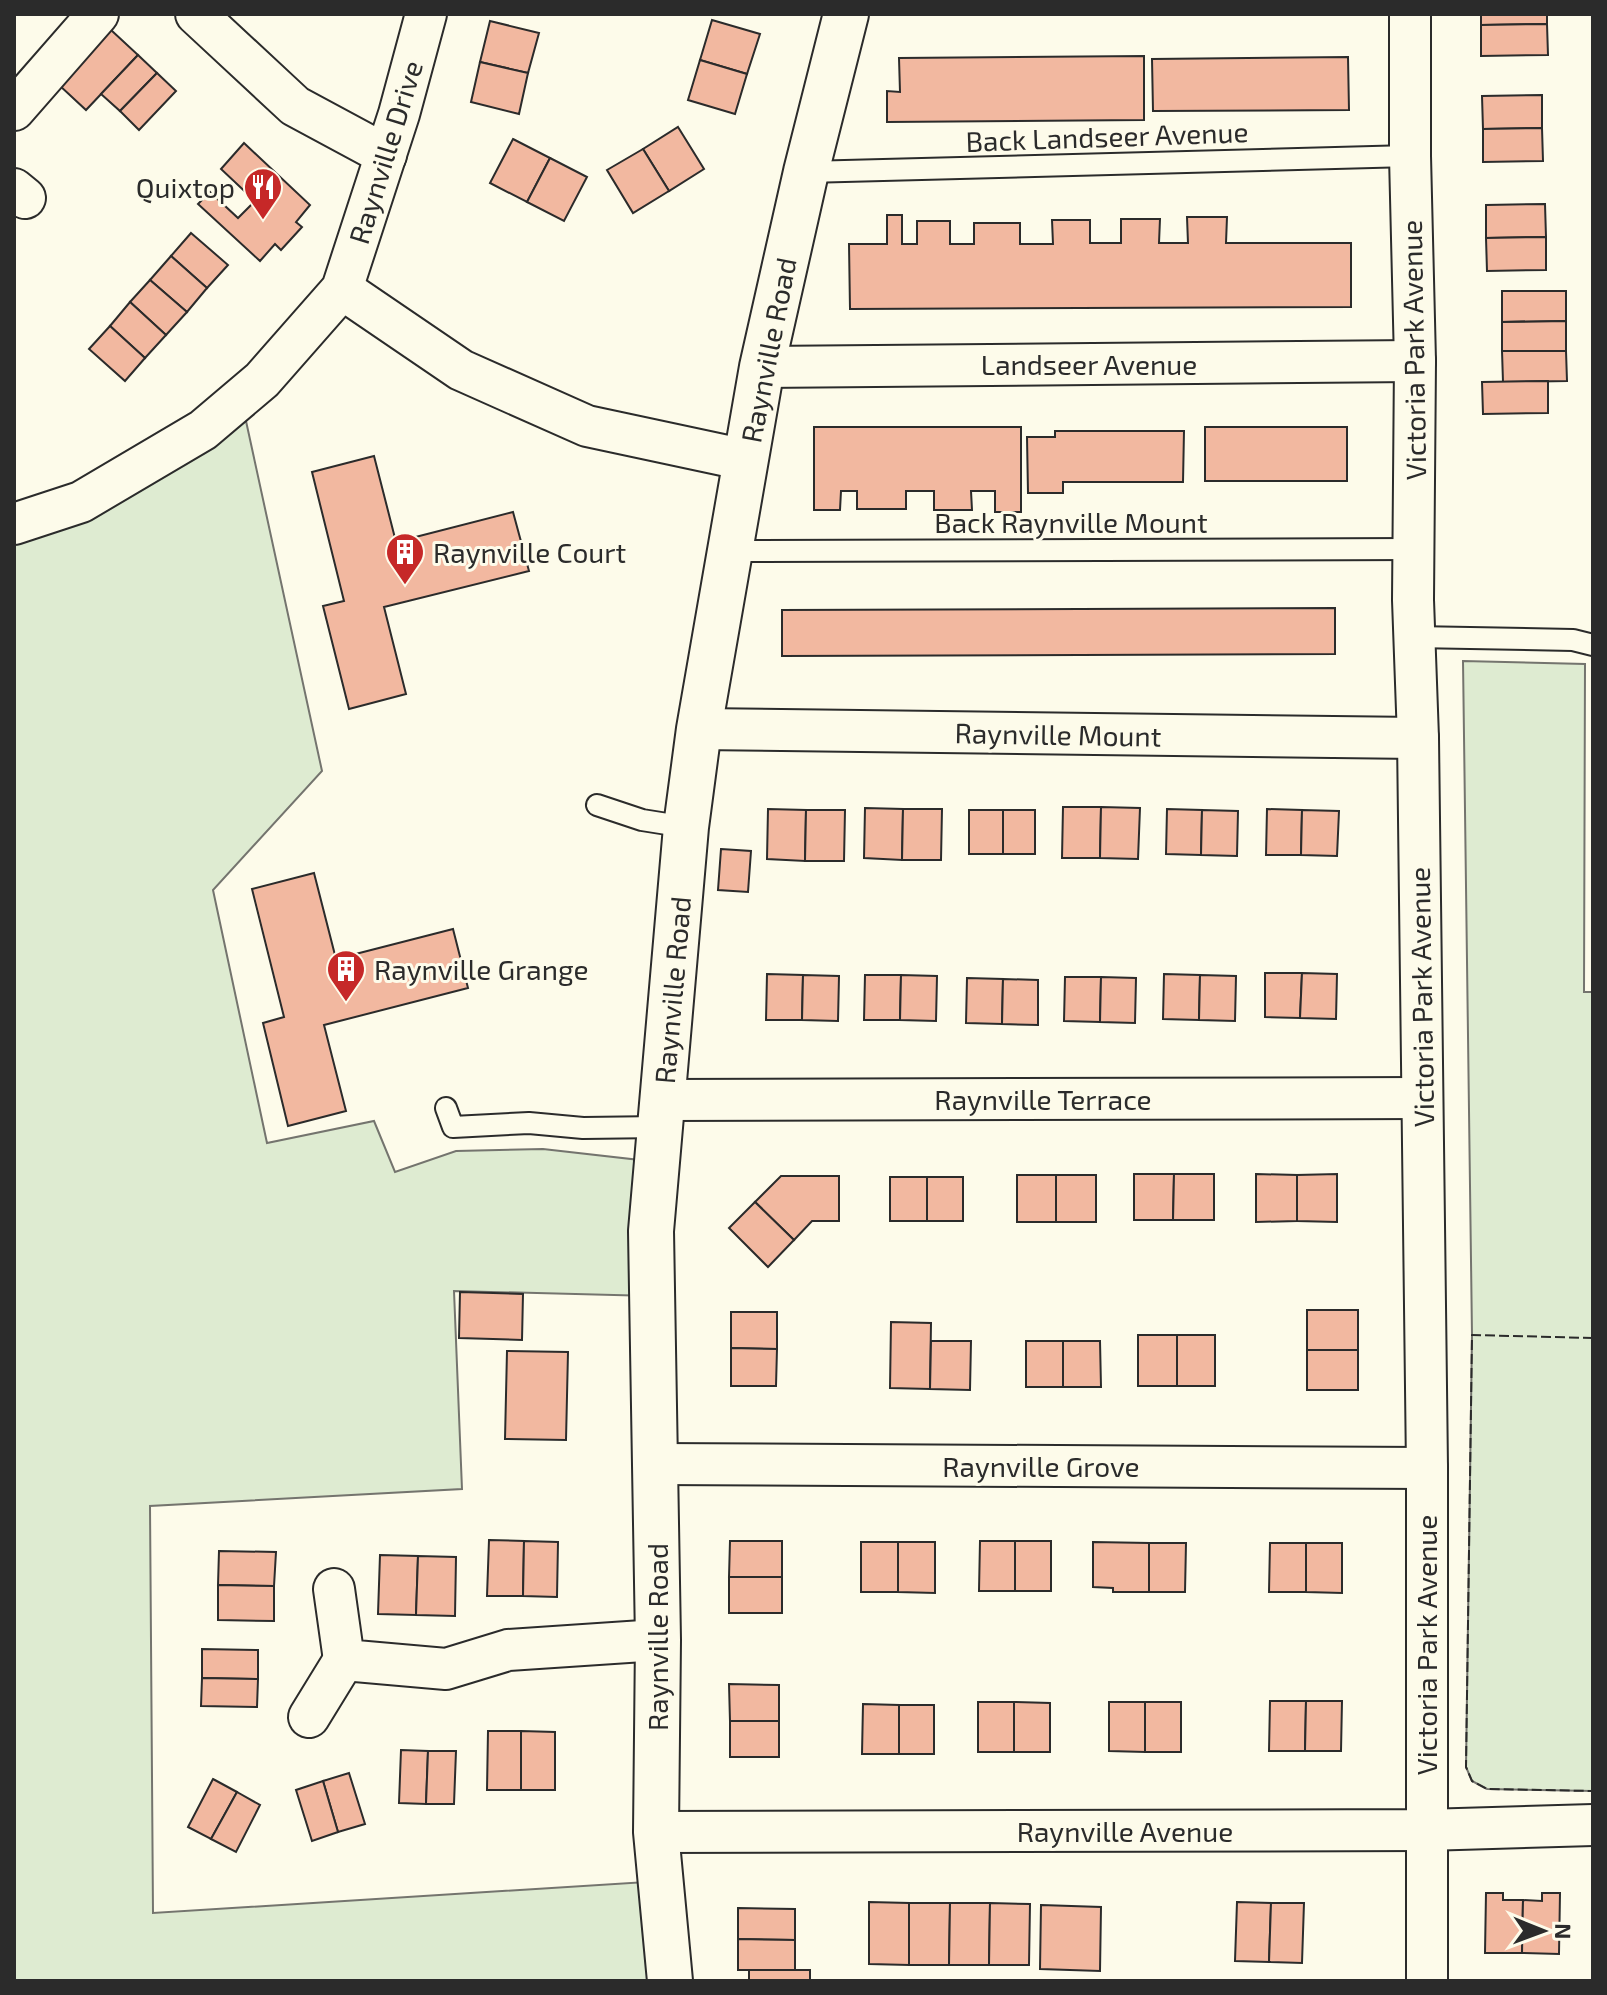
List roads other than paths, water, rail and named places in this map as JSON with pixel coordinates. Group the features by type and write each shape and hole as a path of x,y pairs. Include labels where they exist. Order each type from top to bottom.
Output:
{"street":[{"path":"14,110 98,14"},
{"path":"196,14 295,106 386,155"},
{"name":"Raynville Drive","path":"342,289 386,155 426,14"},
{"name":"Raynville Road","path":"670,1981 656,1832 658,1640 651,1231 686,827 728,551 762,367 846,14"},
{"name":"Victoria Park Avenue","path":"1410,14 1415,361 1414,637 1418,738 1427,1468 1427,1981"},
{"path":"14,524 81,502 203,430 262,380 342,289 461,370 587,426 746,460"},
{"name":"Landseer Avenue","path":"762,367 1415,361"},
{"name":"Raynville Mount","path":"699,729 1418,738"},
{"name":"Raynville Terrace","path":"662,1113 1422,1098"},
{"name":"Raynville Grove","path":"655,1464 1427,1468"},
{"path":"309,1717 344,1660 334,1589"},
{"path":"344,1660 446,1669 508,1650 658,1640"},
{"name":"Raynville Avenue","path":"656,1832 1425,1830 1593,1825"}],"lane":[{"name":"Back Landseer Avenue","path":"806,172 1410,156"},
{"name":"Back Raynville Mount","path":"728,551 1414,549"},
{"path":"1414,637 1573,640 1593,645"},
{"path":"597,805 642,820 686,827"},
{"path":"446,1108 453,1127 529,1123 583,1128 662,1113"}],"place":[{"name":"Quixtop","path":"263,221"},
{"name":"Raynville Court","path":"405,586"},
{"name":"Raynville Grange","path":"346,1003"}]}
